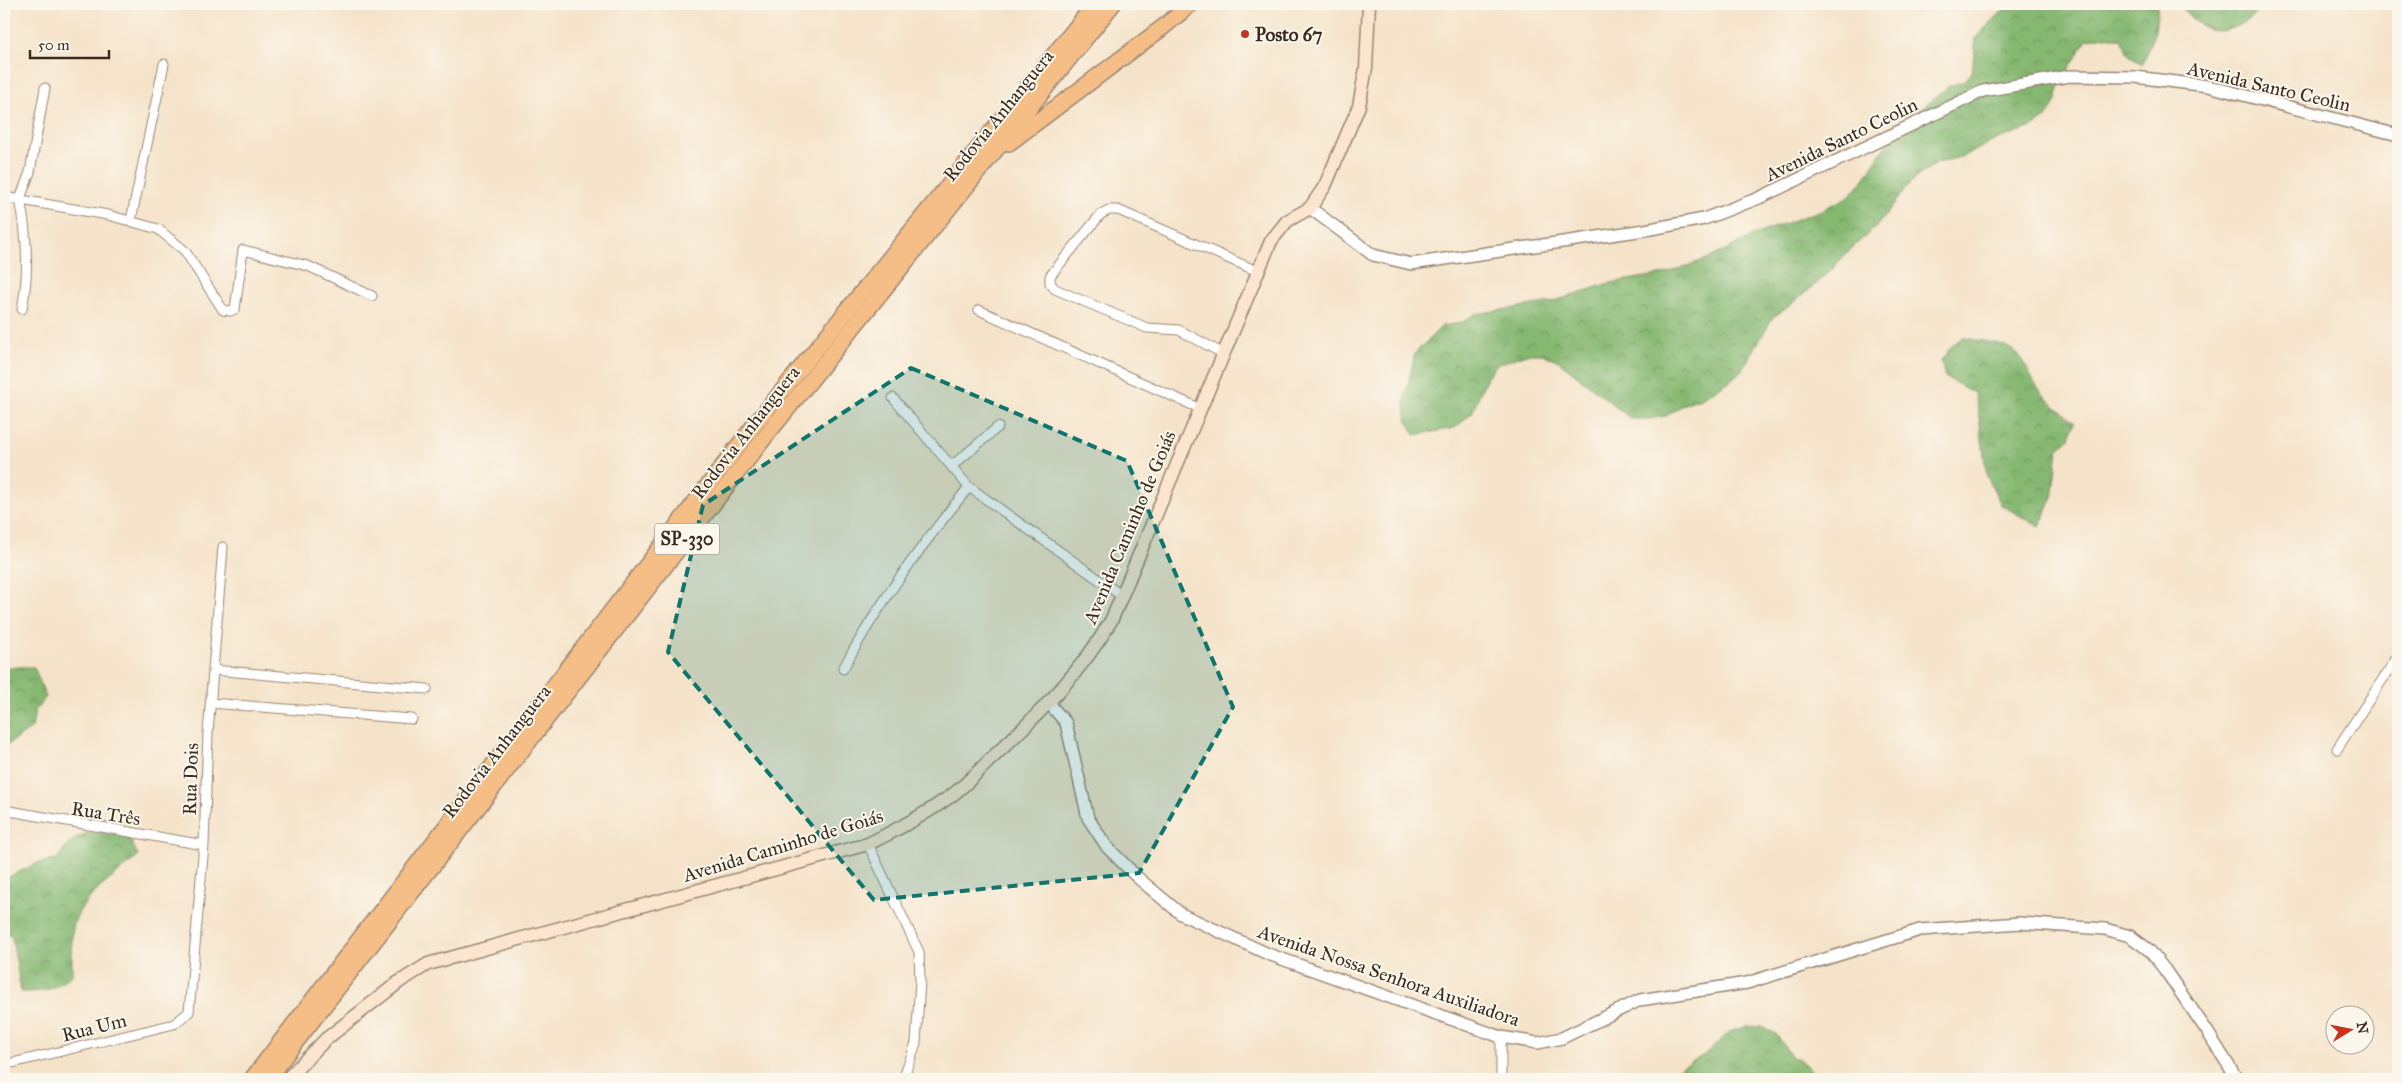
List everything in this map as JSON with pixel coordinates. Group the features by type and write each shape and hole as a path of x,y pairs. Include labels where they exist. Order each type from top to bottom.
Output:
{"highway":[{"name":"Rodovia Anhanguera","path":"252,1079 753,427 1095,4"},
{"name":"Rodovia Anhanguera","path":"267,1079 766,437 1114,4"},
{"path":"992,156 1162,28 1190,4"}],"main road":[{"name":"Avenida Caminho de Goiás","path":"287,1079 326,1039 400,982 428,964 868,844 902,828 952,795 1032,721 1102,638 1122,596 1222,353 1271,241 1287,221 1310,208 1325,186 1359,106 1366,68 1369,4"}],"street":[{"path":"131,220 164,64"},
{"name":"Avenida Santo Ceolin","path":"1310,208 1373,255 1411,264 1645,230 1704,219 1760,198 1983,91 2069,76 2135,77 2208,86 2398,136"},
{"path":"22,309 26,294 24,222 20,200 30,172 45,88"},
{"path":"4,197 131,220 158,229 185,251 223,310 230,311 235,309 243,250 308,266 372,296"},
{"path":"1222,353 1179,330 1147,328 1055,289 1050,283 1050,276 1101,214 1109,210 1118,210 1257,271"},
{"path":"978,310 1200,409"},
{"path":"893,398 969,487 1122,596"},
{"path":"952,466 998,427"},
{"path":"843,669 869,621 935,529 969,487"},
{"name":"Rua Dois","path":"189,1012 204,845 213,670 223,547"},
{"path":"2337,749 2398,656"},
{"path":"213,670 428,689"},
{"name":"Avenida Nossa Senhora Auxiliadora","path":"1048,702 1066,723 1088,818 1107,847 1138,878 1181,914 1268,954 1501,1037 1538,1043 1562,1038 1640,1000 1747,982 1920,930 2020,923 2105,929 2130,936 2149,950 2165,970 2207,1030 2237,1079"},
{"path":"211,703 412,719"},
{"name":"Rua Três","path":"4,810 204,845"},
{"path":"868,844 919,952 920,981 916,1043 903,1079"},
{"name":"Rua Um","path":"4,1065 174,1024 189,1012"},
{"path":"1501,1037 1501,1079"}],"highlighted area":[{"path":"911,368 1127,461 1233,707 1139,873 874,900 668,652 703,505"}],"green space":[{"path":"2010,4 2158,4 2155,31 2142,65 2128,54 2122,39 2105,36 2087,39 2060,84 2056,101 2046,118 2032,127 1998,139 1964,156 1938,163 1923,172 1910,183 1876,227 1845,254 1829,273 1787,308 1773,317 1743,369 1730,381 1701,398 1686,403 1666,416 1631,419 1559,361 1542,354 1526,354 1496,365 1486,379 1472,413 1455,428 1415,435 1407,420 1404,402 1415,353 1442,326 1461,323 1475,314 1552,302 1609,283 1665,274 1712,257 1756,234 1819,211 1848,197 1862,182 1892,136 1906,121 1949,86 1962,82 1972,72 1976,37"},
{"path":"2178,4 2264,4 2248,20 2231,29 2222,31 2206,28 2198,24"},
{"path":"1962,337 1999,344 2011,349 2024,363 2040,391 2075,422 2070,438 2058,449 2052,499 2040,527 2001,505 1987,476 1974,393 1945,377 1941,361 1950,348"},
{"path":"34,667 46,697 35,711 32,728 4,747 4,669"},
{"path":"102,830 121,833 129,839 138,856 100,888 83,906 77,917 72,934 72,975 48,989 21,992 12,937 4,931 4,879 38,863 56,860 75,839"},
{"path":"1747,1026 1763,1027 1776,1034 1792,1057 1801,1060 1818,1079 1669,1079 1677,1070 1706,1054 1729,1032"}],"place":[{"name":"Posto 67","path":"1245,34"}]}
